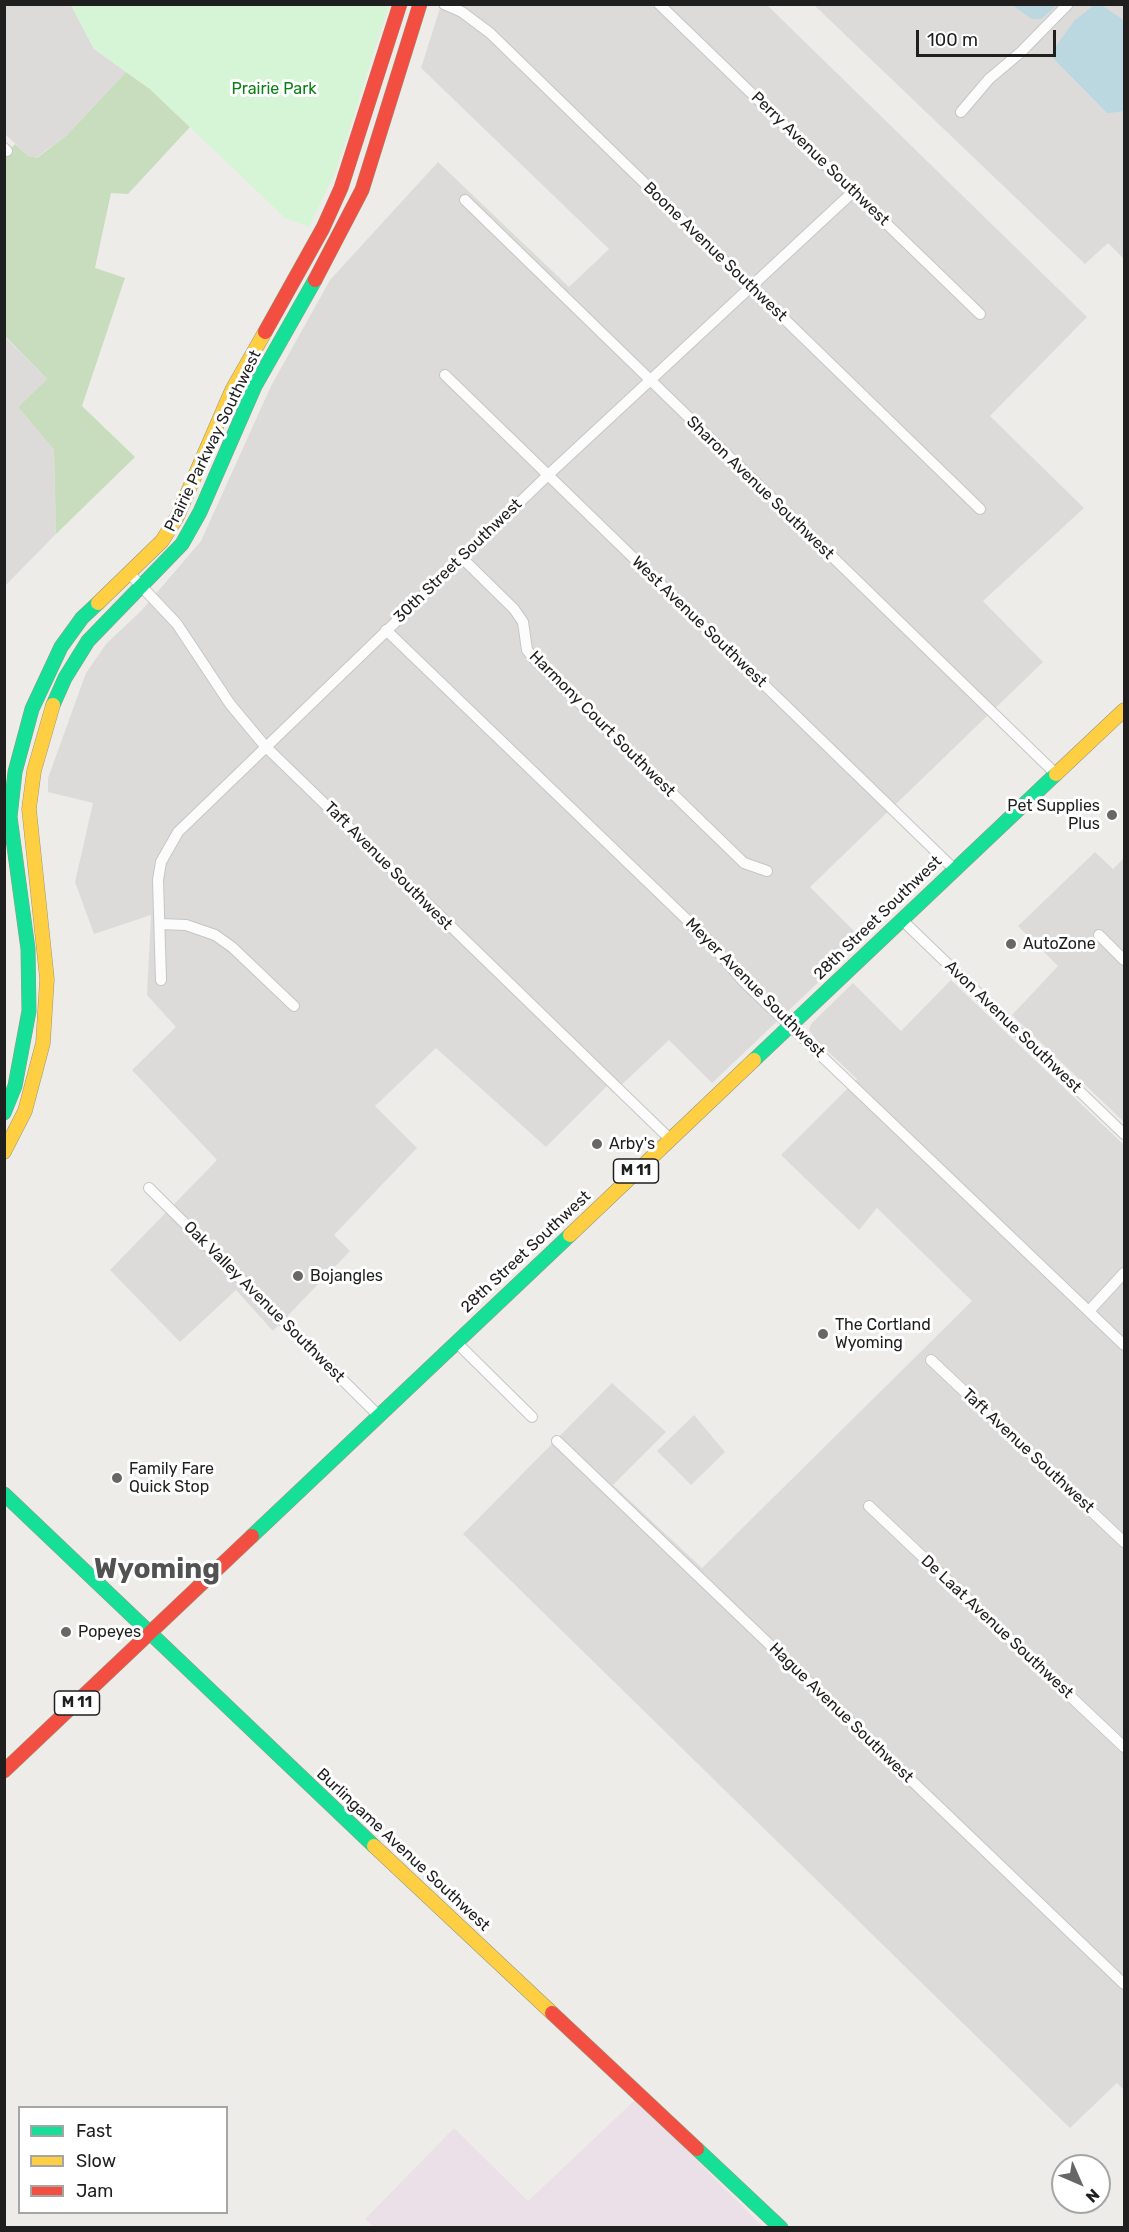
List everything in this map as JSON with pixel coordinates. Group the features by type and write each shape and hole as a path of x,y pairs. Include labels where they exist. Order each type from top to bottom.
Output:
{"street":[{"name":"Prairie Parkway Southwest","path":"4,1113 18,1077 29,1011 28,949 10,818 20,750 36,699 61,647 82,618 162,541 177,517 232,390 323,228 350,162 400,4"},
{"name":"Prairie Parkway Southwest","path":"4,1152 21,1119 34,1082 43,1043 46,1009 45,947 29,809 38,754 53,705 77,658 106,622 182,544 200,512 255,386 342,233 362,190 420,4"},
{"name":"Boone Avenue Southwest","path":"444,4 462,12 489,33 980,509"},
{"name":"Perry Avenue Southwest","path":"659,4 980,314"},
{"path":"961,112 989,79 1021,52 1068,4"},
{"name":"30th Street Southwest","path":"161,980 158,880 161,862 170,844 195,813 547,476 854,191"},
{"name":"Sharon Avenue Southwest","path":"465,200 1056,774"},
{"name":"West Avenue Southwest","path":"445,375 954,869"},
{"name":"Harmony Court Southwest","path":"462,558 520,616 527,650 535,660 744,862 767,871"},
{"name":"Taft Avenue Southwest","path":"129,573 177,624 230,704 266,746 670,1139"},
{"name":"Meyer Avenue Southwest","path":"386,630 707,939 744,982 1125,1344"},
{"name":"28th Street Southwest","path":"4,1772 789,1025 1125,710"},
{"path":"20,750 38,754"},
{"name":"Avon Avenue Southwest","path":"901,920 1125,1134"},
{"path":"160,924 186,925 215,935 232,947 294,1006"},
{"path":"1099,935 1125,960"},
{"name":"Oak Valley Avenue Southwest","path":"149,1188 379,1416"},
{"path":"1089,1311 1125,1273"},
{"path":"456,1342 532,1417"},
{"name":"Taft Avenue Southwest","path":"931,1360 1125,1542"},
{"name":"Hague Avenue Southwest","path":"557,1441 1125,1984"},
{"name":"Burlingame Avenue Southwest","path":"4,1494 781,2228"},
{"name":"De Laat Avenue Southwest","path":"869,1506 1125,1747"}],"shaded area":[{"path":"4,5 71,5 94,49 126,72 67,135 36,158 28,156 5,134"},
{"path":"441,5 767,5 1087,317 990,416 1084,508 983,601 1043,662 810,887 863,940 712,1083 669,1040 613,1093 607,1086 546,1147 436,1048 375,1106 417,1148 334,1235 350,1251 273,1331 236,1290 180,1342 110,1270 217,1160 132,1070 176,1027 147,995 151,915 94,934 75,882 93,803 48,792 48,778 86,673 106,644 141,611 201,541 271,386 330,280 438,162 569,287 609,249 421,68"},
{"path":"814,5 1124,5 1124,259 1108,243 1085,264"},
{"path":"4,336 47,379 18,407 54,450 56,534 5,586"},
{"path":"1095,852 1113,869 1124,858 1124,1122 1012,1015 1058,966 1018,926"},
{"path":"951,980 1124,1145 1124,2090 1117,2083 1070,2128 463,1534 612,1383 666,1432 613,1485 702,1568 972,1301 877,1208 859,1230 781,1155 857,1079 817,1041 809,1030 811,1024 853,983 901,1031"},
{"path":"694,1415 725,1452 691,1485 657,1451"},
{"path":"636,2099 763,2227 375,2228 365,2219 454,2128 528,2201"}],"green space":[{"name":"Prairie Park","path":"71,5 389,5 337,168 309,227 285,218 150,89 94,49"},
{"path":"126,72 150,89 190,127 128,194 111,193 95,268 125,278 82,406 135,457 56,534 54,450 18,407 47,379 5,336 5,155 15,144 28,156 37,158 67,135"}],"water":[{"path":"1012,5 1057,5 1041,19 1032,19"},
{"path":"1094,5 1101,5 1124,20 1124,110 1119,112 1107,113 1052,57 1056,46 1074,21"}],"traffic: fast":[{"path":"53,705 65,678 88,641 182,544 200,512 255,386 315,280"},
{"path":"4,1113 15,1086 29,1011 28,949 10,817 15,772 32,709 61,647 82,618 98,603"},
{"path":"754,1060 1056,774"},
{"path":"252,1536 570,1235"},
{"path":"4,1494 374,1846"},
{"path":"697,2149 781,2228"}],"traffic: slow":[{"path":"98,603 162,541 177,517 232,390 265,332"},
{"path":"4,1152 25,1111 43,1043 47,979 29,809 34,771 53,705"},
{"path":"1056,774 1124,710"},
{"path":"570,1235 754,1060"},
{"path":"374,1846 552,2013"}],"traffic: jam":[{"path":"265,332 323,228 341,188 400,4"},
{"path":"315,280 362,190 420,4"},
{"path":"4,1771 252,1536"},
{"path":"552,2013 697,2149"}],"place":[{"name":"Pet Supplies Plus","path":"1112,815"},
{"name":"AutoZone","path":"1011,944"},
{"name":"Arby's","path":"597,1144"},
{"name":"Bojangles","path":"298,1276"},
{"name":"The Cortland Wyoming","path":"823,1334"},
{"name":"Family Fare Quick Stop","path":"117,1478"},
{"name":"Popeyes","path":"66,1632"}],"district":[{"name":"Wyoming","path":"157,1570"}]}
